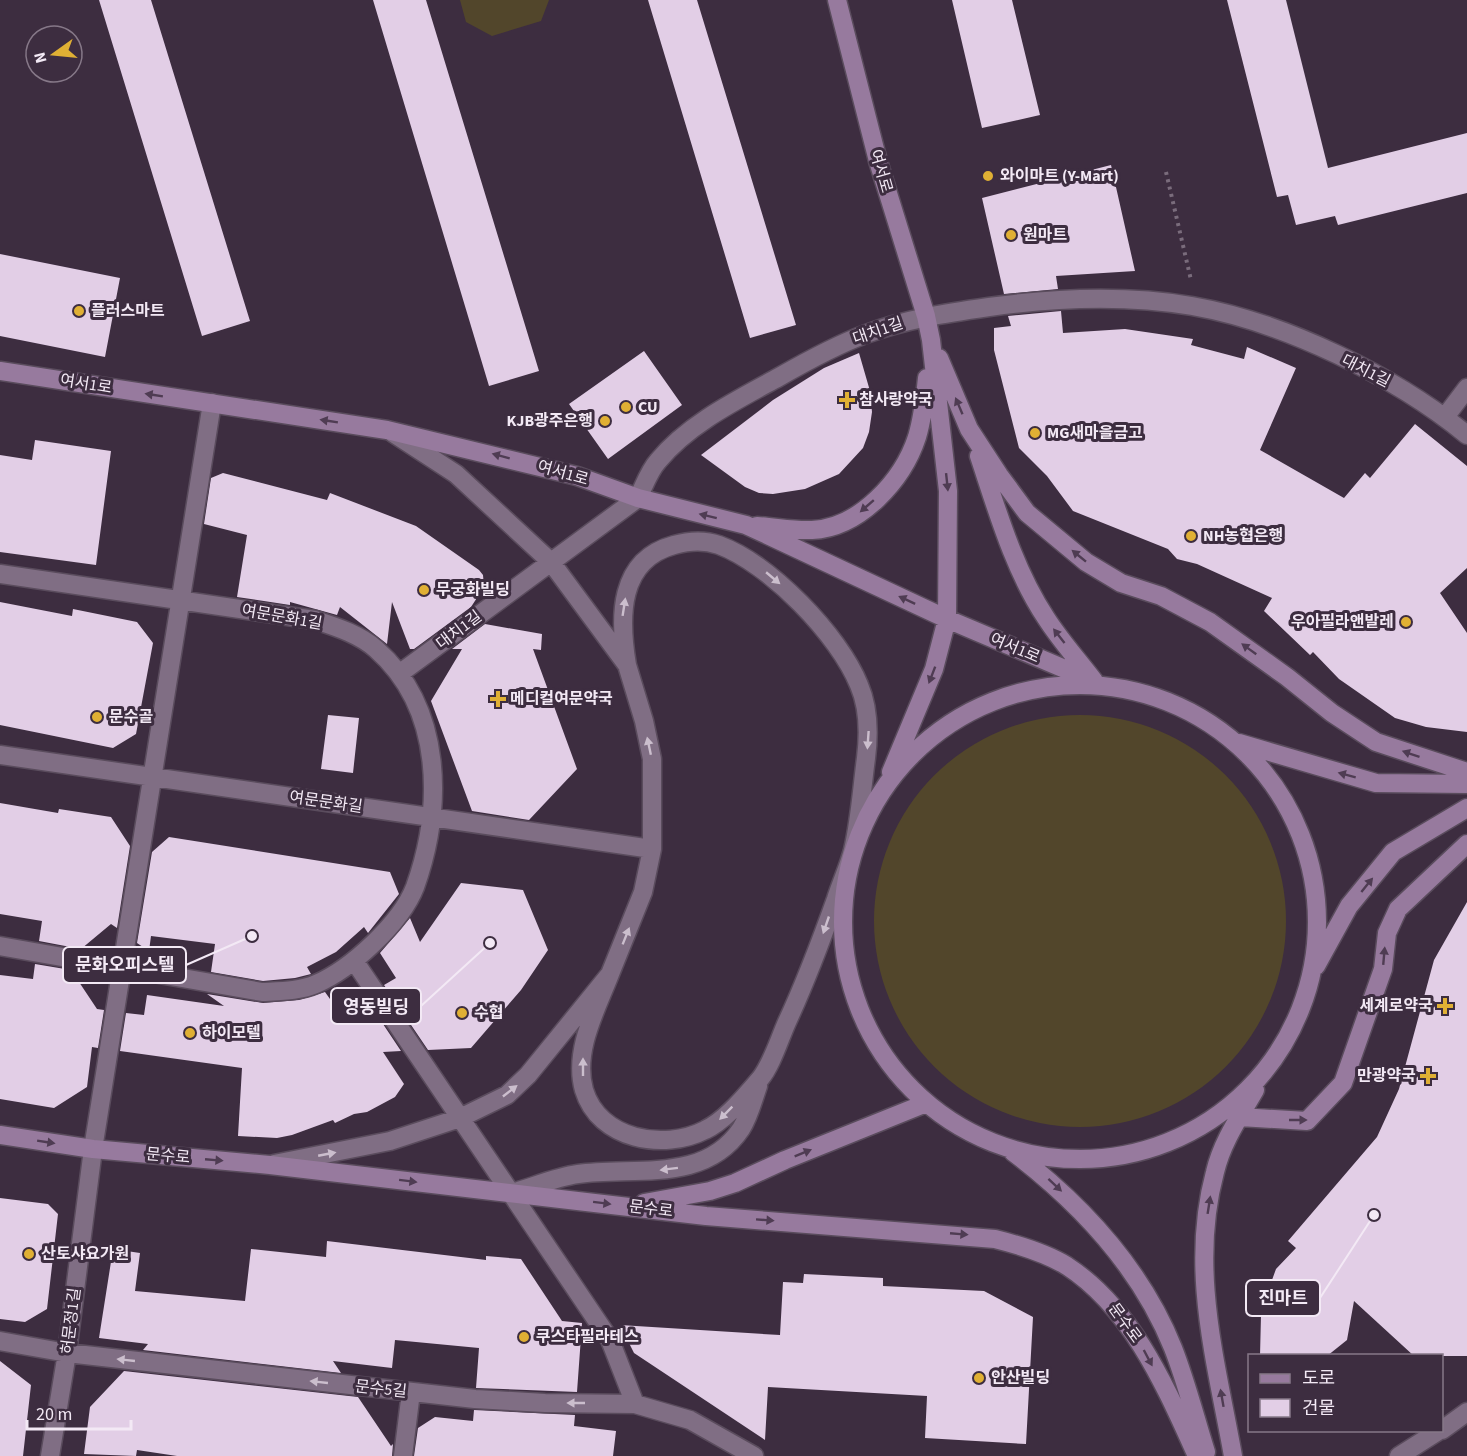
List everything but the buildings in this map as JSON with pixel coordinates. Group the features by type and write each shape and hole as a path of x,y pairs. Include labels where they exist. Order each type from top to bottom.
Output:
{"street":[{"name":"여서로","path":"837,0 878,161 926,316 931,340"},
{"name":"대치1길","path":"399,674 638,498 656,463 669,448 689,432 745,395 835,347 867,333 926,316 1044,299 1115,300 1197,307 1254,322 1327,351 1381,377 1445,417 1467,435"},
{"path":"931,340 969,429 1009,540 1033,594 1046,618 1095,682"},
{"path":"746,525 813,530 840,523 863,511 883,491 907,461 917,437 924,410 931,340"},
{"path":"512,1193 577,1174 670,1170 701,1162 722,1148 741,1129 762,1076 810,971 853,850 889,779 934,669 947,619 948,491 931,340"},
{"name":"여서1로","path":"0,371 387,430 567,473 638,498 746,525 947,619 1095,682"},
{"path":"1445,417 1467,388"},
{"name":"허문정1길","path":"50,1456 68,1353 93,1149 212,404"},
{"path":"969,429 1027,513 1086,562 1120,583 1161,596 1210,622 1287,677 1332,713 1376,742 1467,772"},
{"path":"387,430 456,474 551,562 627,665"},
{"path":"762,1076 720,1119 705,1130 686,1137 666,1140 642,1139 607,1125 595,1111 584,1090 584,1042 643,892 652,849 652,759 644,721 627,665 622,634 623,608 628,586 636,571 657,549 688,543 704,542 718,545 753,563 775,579 832,639 859,684 869,734 843,928 858,1006 883,1060 924,1104 958,1126 1009,1149 1051,1181 1089,1218 1133,1277 1172,1347 1208,1456"},
{"name":"여문문화1길","path":"0,574 315,620 348,631 376,649 399,674 415,702 428,736 435,771 432,817 414,888 387,929 355,962 315,985 295,990 262,992 0,946"},
{"path":"889,779 945,724 1017,690 1095,682 1172,701 1239,743 1376,783 1467,784"},
{"path":"1239,743 1288,805 1309,858 1318,914 1313,970"},
{"name":"여문문화길","path":"0,755 652,849"},
{"path":"1233,1456 1203,1275 1204,1241 1215,1171 1224,1145 1295,1023 1313,970 1349,906 1393,852 1467,808"},
{"path":"1240,1117 1307,1121 1343,1083 1383,969 1391,921 1398,909 1467,844"},
{"path":"355,962 610,1340 635,1404"},
{"path":"270,1165 390,1142 460,1118 507,1095 528,1075 610,974"},
{"path":"1009,1149 1065,1159 1122,1156 1133,1153 1176,1140 1224,1111 1265,1072"},
{"path":"627,1206 711,1191 735,1183 785,1160 924,1104"},
{"name":"문수로","path":"0,1135 93,1149 270,1165 706,1216 964,1234 995,1239 1027,1248 1067,1266 1107,1298 1143,1348 1197,1456"},
{"name":"문수5길","path":"0,1341 68,1353 411,1392 545,1403 635,1404 690,1420 754,1456"},
{"path":"403,1456 411,1392"},
{"path":"1443,1429 1467,1412"},
{"path":"1399,1456 1438,1432"}],"path":[{"path":"1166,172 1197,307"}],"shaded area":[{"path":"460,0 549,0 541,21 492,36 466,22"},
{"path":"1080,715 1120,719 1159,731 1194,750 1225,776 1251,807 1270,842 1282,881 1286,921 1282,961 1270,1000 1251,1035 1225,1066 1194,1092 1159,1111 1120,1123 1080,1127 1040,1123 1001,1111 966,1092 935,1066 909,1035 890,1000 878,961 874,921 878,881 890,842 909,807 935,776 966,750 1001,731 1040,719"}],"place":[{"name":"와이마트 (Y-Mart)","path":"988,176"},
{"name":"원마트","path":"1011,235"},
{"name":"플러스마트","path":"79,311"},
{"name":"참사랑약국","path":"847,400"},
{"name":"CU","path":"626,407"},
{"name":"KJB광주은행","path":"605,421"},
{"name":"MG새마을금고","path":"1035,433"},
{"name":"NH농협은행","path":"1191,536"},
{"name":"무궁화빌딩","path":"424,590"},
{"name":"우아필라앤발레","path":"1406,622"},
{"name":"메디컬여문약국","path":"498,699"},
{"name":"문수골","path":"97,717"},
{"name":"문화오피스텔","path":"252,936"},
{"name":"영동빌딩","path":"490,943"},
{"name":"세계로약국","path":"1445,1006"},
{"name":"수협","path":"462,1013"},
{"name":"하이모텔","path":"190,1033"},
{"name":"만광약국","path":"1428,1076"},
{"name":"진마트","path":"1374,1215"},
{"name":"산토샤요가원","path":"29,1254"},
{"name":"쿠스타필라테스","path":"524,1337"},
{"name":"안산빌딩","path":"979,1378"}]}
